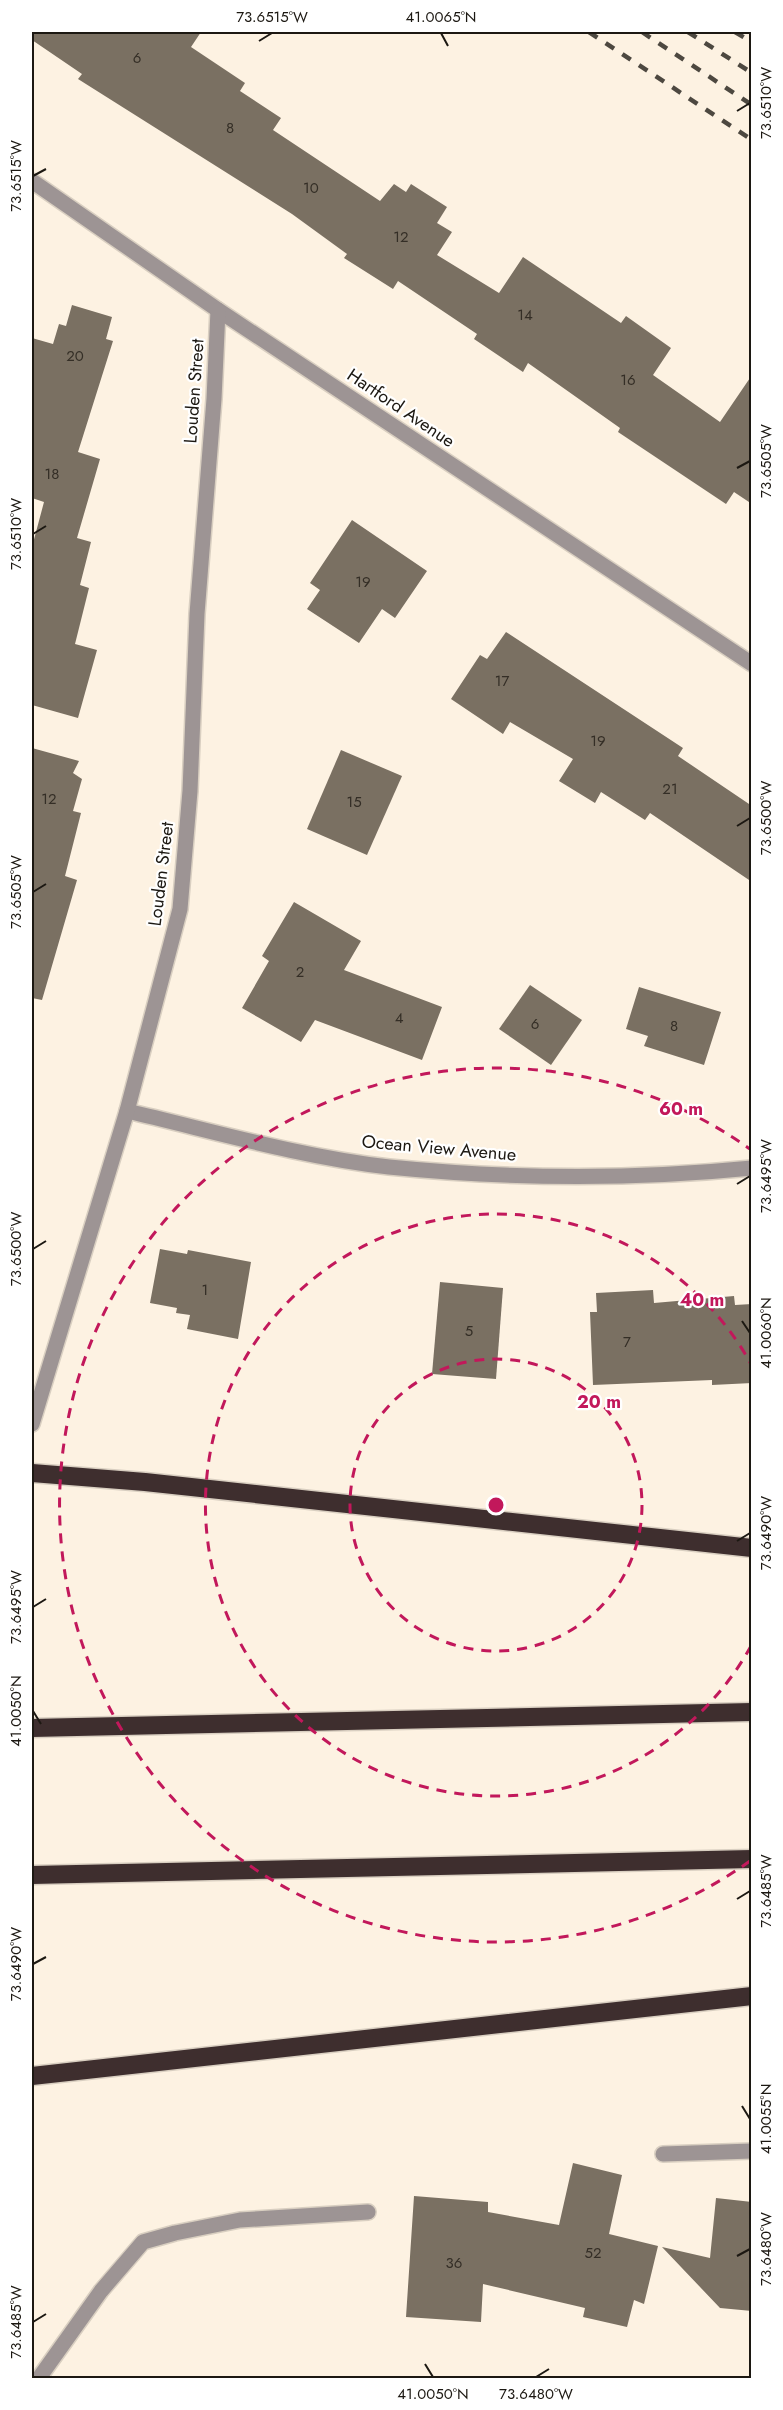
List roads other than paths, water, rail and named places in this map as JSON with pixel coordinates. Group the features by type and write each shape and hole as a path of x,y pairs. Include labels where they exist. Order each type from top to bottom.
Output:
{"highway":[{"path":"32,1473 191,1487 752,1548"},
{"path":"32,1728 752,1712"},
{"path":"32,1875 752,1859"},
{"path":"32,2076 752,1996"}],"street":[{"name":"Hartford Avenue","path":"32,181 218,310 752,664"},
{"name":"Louden Street","path":"32,1424 127,1111 180,909 190,791 197,614 214,399 218,310"},
{"name":"Ocean View Avenue","path":"127,1111 290,1150 388,1167 575,1178 752,1168"},
{"path":"663,2154 752,2151"},
{"path":"39,2379 101,2290 142,2242 240,2220 368,2212"}],"railway":[{"path":"589,32 752,140"},
{"path":"642,32 752,105"},
{"path":"688,32 752,73"},
{"path":"735,32 752,42"}]}
